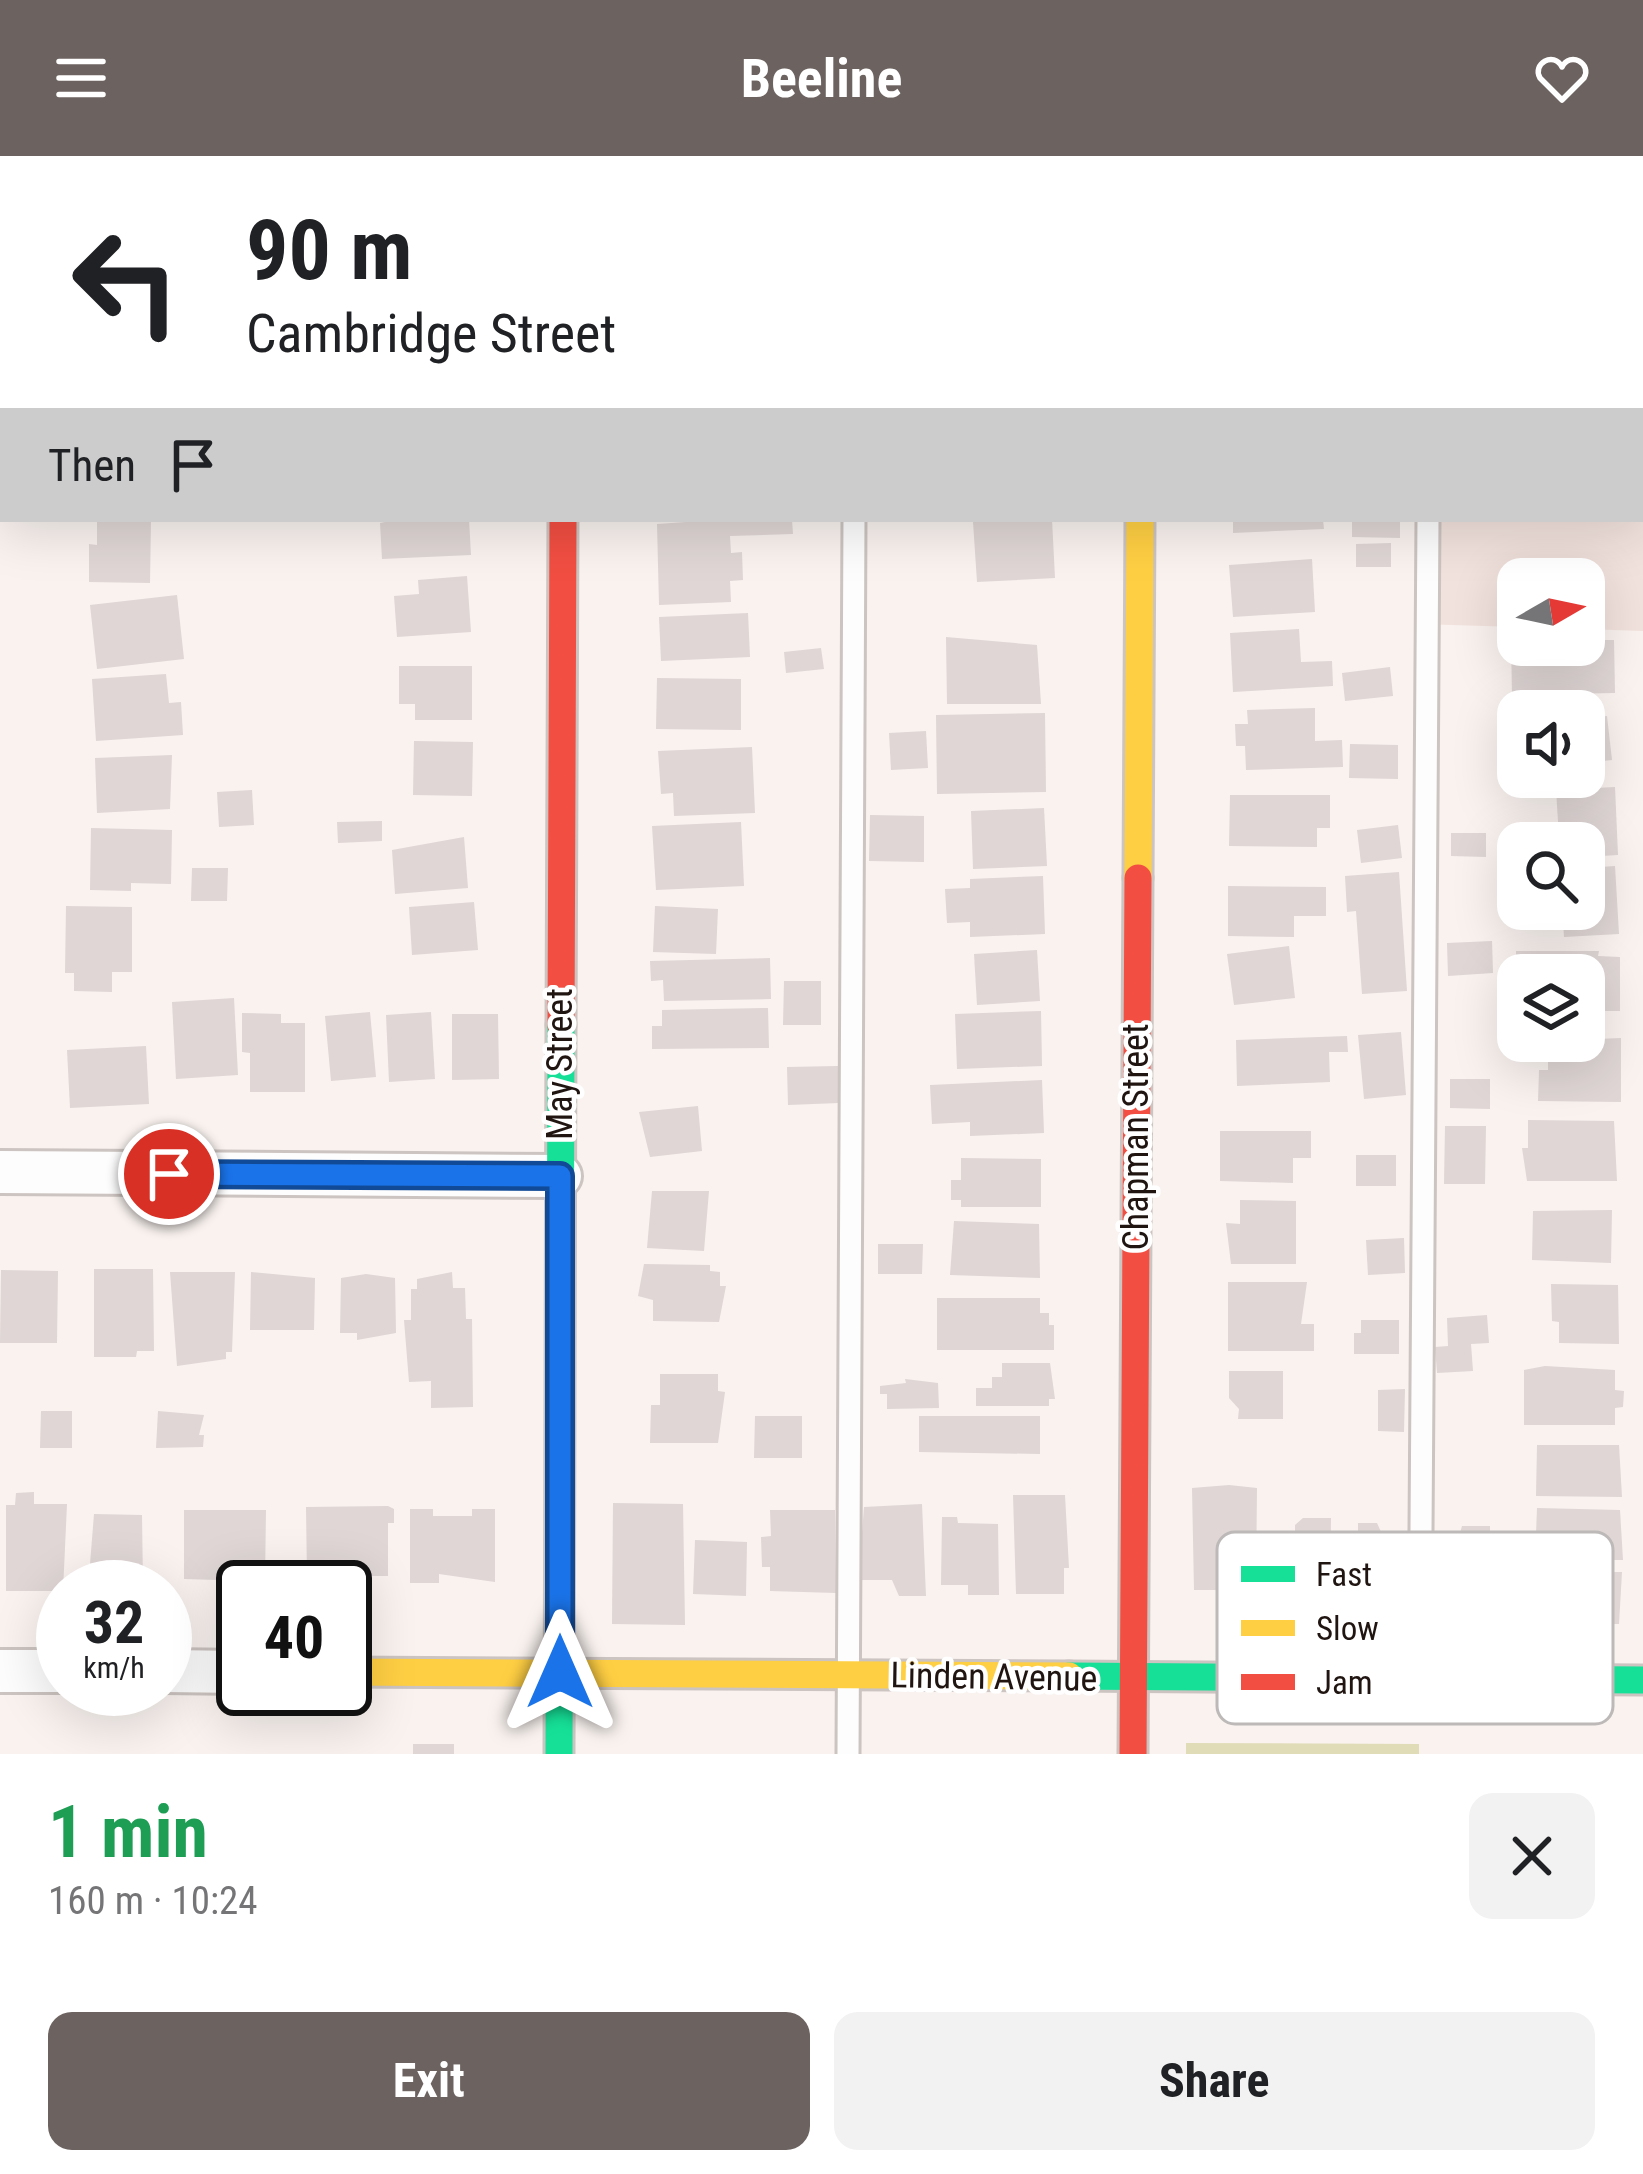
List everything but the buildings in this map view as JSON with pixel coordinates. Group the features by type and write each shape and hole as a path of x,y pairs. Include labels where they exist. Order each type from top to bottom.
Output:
{"street":[{"name":"May Street","path":"559,1754 563,522"},
{"name":"Chapman Street","path":"1133,1754 1139,522"},
{"path":"0,1172 560,1176"},
{"path":"0,1671 36,1671"},
{"name":"Linden Avenue","path":"372,1672 1217,1679"},
{"name":"Linden Avenue","path":"1613,1680 1643,1680"}],"lane":[{"path":"848,1754 854,522"},
{"path":"1421,1532 1427,522"}],"shaded area":[{"path":"1419,522 1643,522 1643,631 1605,630 1605,558 1497,558 1497,626 1418,624"},
{"path":"1186,1743 1419,1744 1419,1754 1186,1754"}],"traffic: fast":[{"path":"559,1754 561,1025"},
{"path":"1069,1676 1217,1677"},
{"path":"1613,1680 1643,1680"}],"traffic: slow":[{"path":"1138,878 1140,522"},
{"path":"372,1672 1069,1676"}],"traffic: jam":[{"path":"561,1025 563,522"},
{"path":"1133,1754 1138,878"}],"route":[{"path":"169,1174 560,1176 560,1672"}]}
